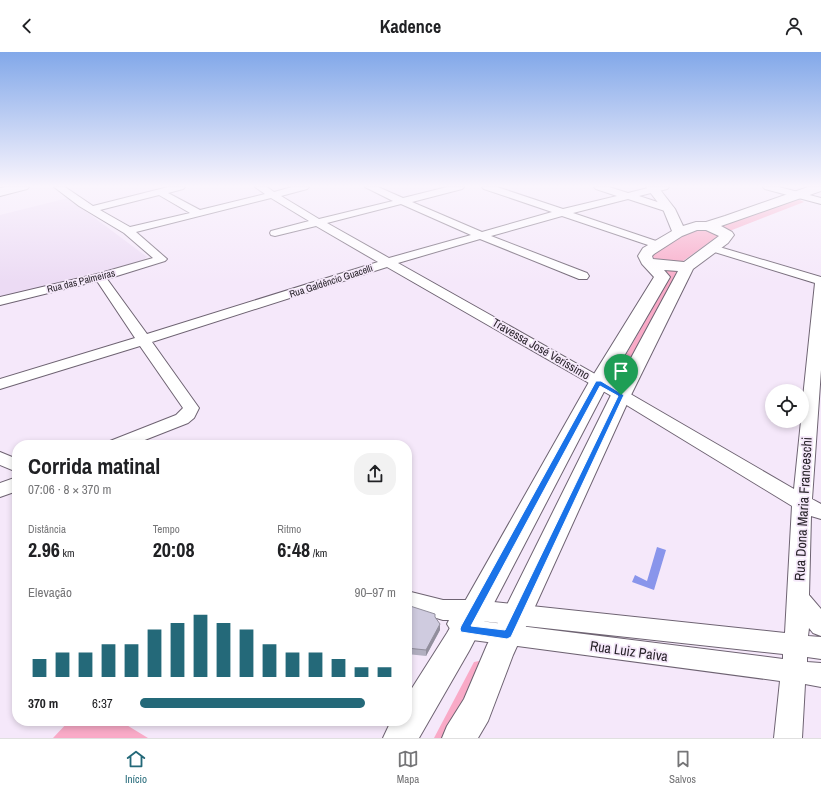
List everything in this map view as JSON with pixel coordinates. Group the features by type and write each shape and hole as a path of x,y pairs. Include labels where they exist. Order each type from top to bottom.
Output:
{"main road":[{"path":"673,219 679,233"},
{"path":"688,219 704,226 715,228 727,235"},
{"path":"653,253 686,228 704,226 730,219"},
{"path":"459,738 476,710 512,625 621,395 687,267 723,240 727,235 741,230"},
{"path":"653,253 660,266 687,267"},
{"path":"412,718 470,620 599,382 662,277 653,253"},
{"path":"400,738 407,726"}],"street":[{"path":"109,219 128,231 175,219"},
{"name":"Travessa José Veríssimo","path":"312,219 599,382 802,503 821,512"},
{"path":"275,233 329,219"},
{"path":"441,219 583,276"},
{"name":"Rua Galdêncio Guacelli","path":"0,384 389,262 540,219"},
{"path":"575,219 653,253"},
{"name":"Rua das Palmeiras","path":"0,302 100,277 160,259 128,231"},
{"path":"712,248 821,281"},
{"path":"100,277 191,408 188,414 182,419 129,440"},
{"name":"Rua Dona Maria Franceschi","path":"788,738 796,646 802,503 821,281"},
{"path":"0,458 12,464"},
{"path":"0,490 12,486"},
{"path":"798,597 821,626"},
{"path":"412,601 443,610 470,620"},
{"name":"Rua Luiz Paiva","path":"470,620 512,625 821,648"},
{"name":"Rua Luiz Paiva","path":"512,625 794,672 821,675"}],"shaded area":[{"path":"0,219 96,219 147,257 142,261 0,297"},
{"path":"741,219 760,219 727,232 715,226 728,224"},
{"path":"699,227 719,234 717,237 677,264 654,261 651,255 694,228"},
{"path":"660,269 681,271 619,381 613,382 612,380 667,282"},
{"path":"474,662 483,662 448,738 434,738"},
{"path":"64,726 128,726 148,738 53,738"}],"water":[{"path":"657,547 666,550 654,590 632,582 635,575 647,581"}],"building":[{"path":"412,607 435,614 435,617 440,624 426,650 412,649"}],"route":[{"path":"599,382 621,395 507,634 465,629 599,382"}]}
